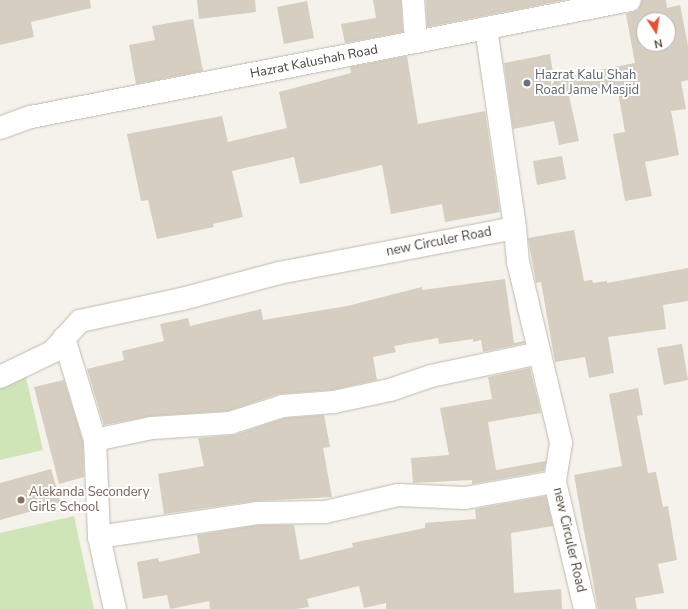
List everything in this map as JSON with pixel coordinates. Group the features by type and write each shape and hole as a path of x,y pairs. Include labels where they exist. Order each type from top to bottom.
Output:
{"street":[{"path":"413,0 416,42"},
{"name":"Hazrat Kalushah Road","path":"0,128 31,117 630,0"},
{"path":"486,28 514,228"},
{"name":"new Circuler Road","path":"0,377 52,352 80,321 182,299 279,273 514,228 518,262 561,443 555,482 585,609"},
{"path":"64,338 95,440 99,537 115,609"},
{"path":"95,440 152,428 230,423 283,406 334,402 390,390 431,376 540,353"},
{"path":"99,537 257,513 325,512 398,495 465,498 555,482"}],"green space":[{"path":"24,369 43,450 0,460 0,381"},
{"path":"74,516 94,609 0,609 0,533"}],"building":[{"path":"0,0 90,0 91,8 31,22 34,37 0,45"},
{"path":"197,0 255,0 256,12 199,19"},
{"path":"373,0 401,0 403,32 345,43 341,24 376,18"},
{"path":"426,0 565,0 427,27"},
{"path":"642,0 666,0 667,8 680,5 688,46 688,80 681,82 686,109 671,111 679,155 645,162 652,196 625,201 613,134 625,132 617,86 569,96 579,141 559,145 554,121 513,129 504,63 550,54 554,79 635,63 626,14 638,10"},
{"path":"307,1 314,38 284,44 277,7"},
{"path":"193,19 203,71 136,84 129,45 155,40 152,26"},
{"path":"407,56 418,124 485,111 500,212 445,222 442,204 391,214 382,165 300,184 294,157 232,171 243,217 213,224 214,227 157,239 148,200 141,201 127,134 222,116 228,142 287,128 279,92 351,73 350,67"},
{"path":"562,156 566,179 537,185 533,161"},
{"path":"574,230 584,281 592,280 593,283 607,281 607,283 688,268 688,301 663,305 666,329 608,337 614,373 589,378 585,357 555,362 541,282 536,283 528,238"},
{"path":"505,279 514,343 524,341 525,343 483,352 481,340 473,342 473,339 439,344 438,338 394,346 396,352 373,357 377,380 332,390 279,394 228,411 151,416 104,425 87,369 124,360 122,351 164,341 160,324 188,318 190,326 261,309 263,320 347,306 422,287 422,290"},
{"path":"682,344 688,380 664,385 657,348"},
{"path":"530,368 541,413 488,422 496,470 546,461 544,471 472,484 472,480 413,483 411,458 449,455 440,408 492,399 488,377"},
{"path":"64,380 83,442 84,477 59,484 34,387"},
{"path":"638,388 643,415 637,416 648,473 656,472 663,507 668,506 677,560 658,564 664,593 635,598 637,609 598,609 574,475 622,466 609,394"},
{"path":"324,415 330,447 323,448 332,497 255,501 164,514 158,474 204,466 198,438 234,435 285,418"},
{"path":"51,469 61,503 0,520 0,483"},
{"path":"546,496 553,526 511,533 514,593 561,589 562,609 386,609 386,603 364,608 359,586 307,599 309,607 296,609 210,609 209,601 170,609 167,595 143,599 137,562 158,558 159,562 200,553 197,535 258,525 294,525 300,560 353,547 352,543 425,528 425,523 476,519 475,509"}],"place":[{"name":"Hazrat Kalu Shah Road Jame Masjid","path":"527,83"},
{"name":"Alekanda Secondery Girls School","path":"21,500"}]}
